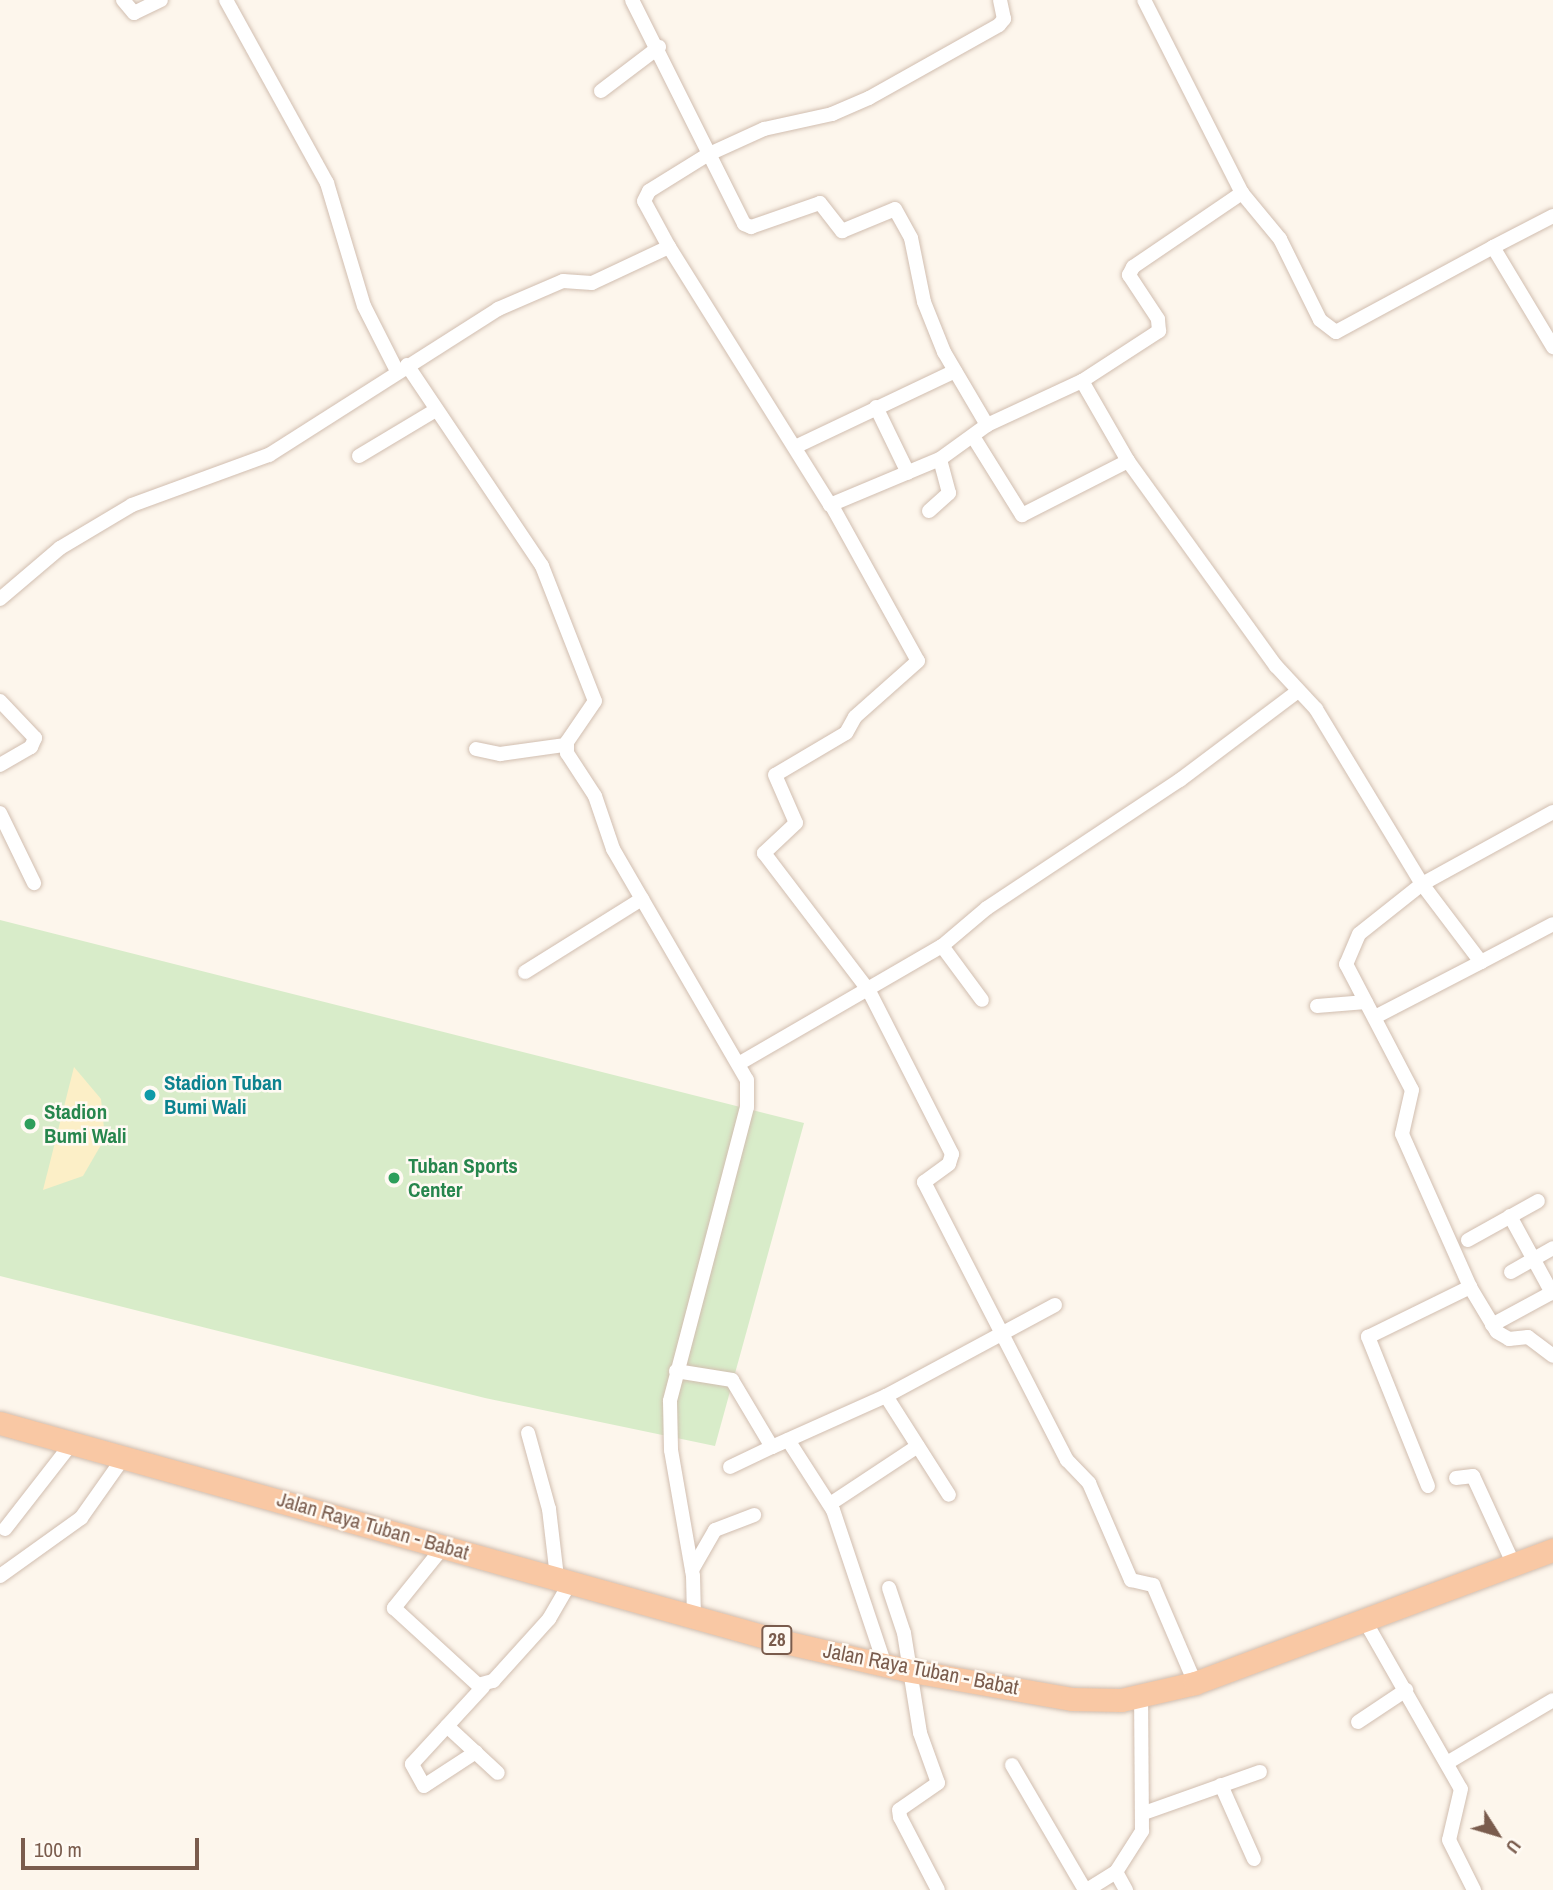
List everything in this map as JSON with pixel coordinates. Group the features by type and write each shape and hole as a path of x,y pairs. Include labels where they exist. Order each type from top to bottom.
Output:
{"highway":[{"name":"Jalan Raya Tuban - Babat","path":"0,1423 564,1579 694,1618 896,1668 1073,1699 1141,1696 1195,1683 1553,1550"}],"street":[{"path":"123,0 134,13 160,0"},
{"path":"226,0 327,183 364,306 402,368 436,410 527,539 592,681 594,707 565,745 500,754 476,749"},
{"path":"632,0 659,47 707,155 747,226 820,203 842,231 895,209 911,238 924,302 955,371 987,425"},
{"path":"1000,0 1004,15 999,25 869,98 832,114 764,129 707,155 645,195 669,247 832,506 918,661 855,718 846,733 775,775 796,823 764,853 869,991 952,1154 949,1164 925,1182 1000,1336 1067,1460 1089,1483 1131,1580 1153,1586 1195,1683"},
{"path":"1144,0 1242,193 1280,239 1320,320 1336,332 1553,216"},
{"path":"601,91 659,47"},
{"path":"832,506 940,459 974,438 987,425 1082,381 1159,331 1158,319 1129,275 1133,267 1242,193"},
{"path":"0,599 60,548 132,505 269,455 402,368 527,296 563,281 592,284 669,247"},
{"path":"1493,247 1553,347"},
{"path":"795,447 955,371"},
{"path":"1082,381 1128,461 1298,691 1317,709 1422,884 1482,962"},
{"path":"876,407 908,473"},
{"path":"359,456 436,410"},
{"path":"974,438 1022,515 1128,461"},
{"path":"929,511 948,492 940,459"},
{"path":"740,1063 869,991 942,946 987,908 1180,780 1298,691"},
{"path":"0,701 35,738 32,747 0,765"},
{"path":"565,745 642,899 740,1063 750,1093 676,1371 669,1427 692,1570 694,1618"},
{"path":"1528,1336 1509,1339 1492,1325 1470,1287 1402,1134 1412,1090 1346,964 1351,943 1422,884 1553,812"},
{"path":"0,813 34,883"},
{"path":"525,972 642,899"},
{"path":"1375,1017 1553,924"},
{"path":"942,946 982,1000"},
{"path":"1317,1006 1366,1002"},
{"path":"1468,1240 1538,1201"},
{"path":"1492,1325 1552,1292 1510,1216"},
{"path":"1511,1272 1553,1248"},
{"path":"1428,1486 1368,1337 1470,1287"},
{"path":"730,1467 886,1396 1055,1305"},
{"path":"1516,1312 1528,1336 1553,1356"},
{"path":"676,1371 732,1380 772,1447"},
{"path":"886,1396 949,1495"},
{"path":"476,1752 424,1786 413,1761 549,1619 564,1579 549,1509 528,1433"},
{"path":"788,1440 830,1504 896,1668 938,1783 899,1810 900,1817 938,1890"},
{"path":"5,1529 72,1443"},
{"path":"830,1504 918,1447"},
{"path":"0,1576 80,1518 124,1457"},
{"path":"1456,1478 1473,1476 1514,1565"},
{"path":"692,1570 715,1530 754,1515"},
{"path":"444,1546 394,1608 483,1687"},
{"path":"889,1588 904,1633 896,1668"},
{"path":"1365,1621 1447,1763 1463,1797 1451,1824 1450,1846 1474,1890"},
{"path":"1358,1722 1406,1690"},
{"path":"1012,1765 1086,1890 1116,1872 1137,1841 1144,1813 1141,1696"},
{"path":"1447,1763 1553,1700"},
{"path":"447,1726 498,1773"},
{"path":"1144,1813 1259,1773"},
{"path":"1221,1785 1254,1859"},
{"path":"1116,1872 1126,1890"}],"green space":[{"name":"Tuban Sports Center","path":"0,920 804,1123 715,1446 485,1398 0,1276"}],"sand":[{"path":"74,1067 101,1099 105,1138 83,1176 43,1190"}],"place":[{"name":"Stadion Tuban Bumi Wali","path":"150,1095"},
{"name":"Stadion Bumi Wali","path":"30,1124"},
{"name":"Tuban Sports Center","path":"394,1178"}]}
